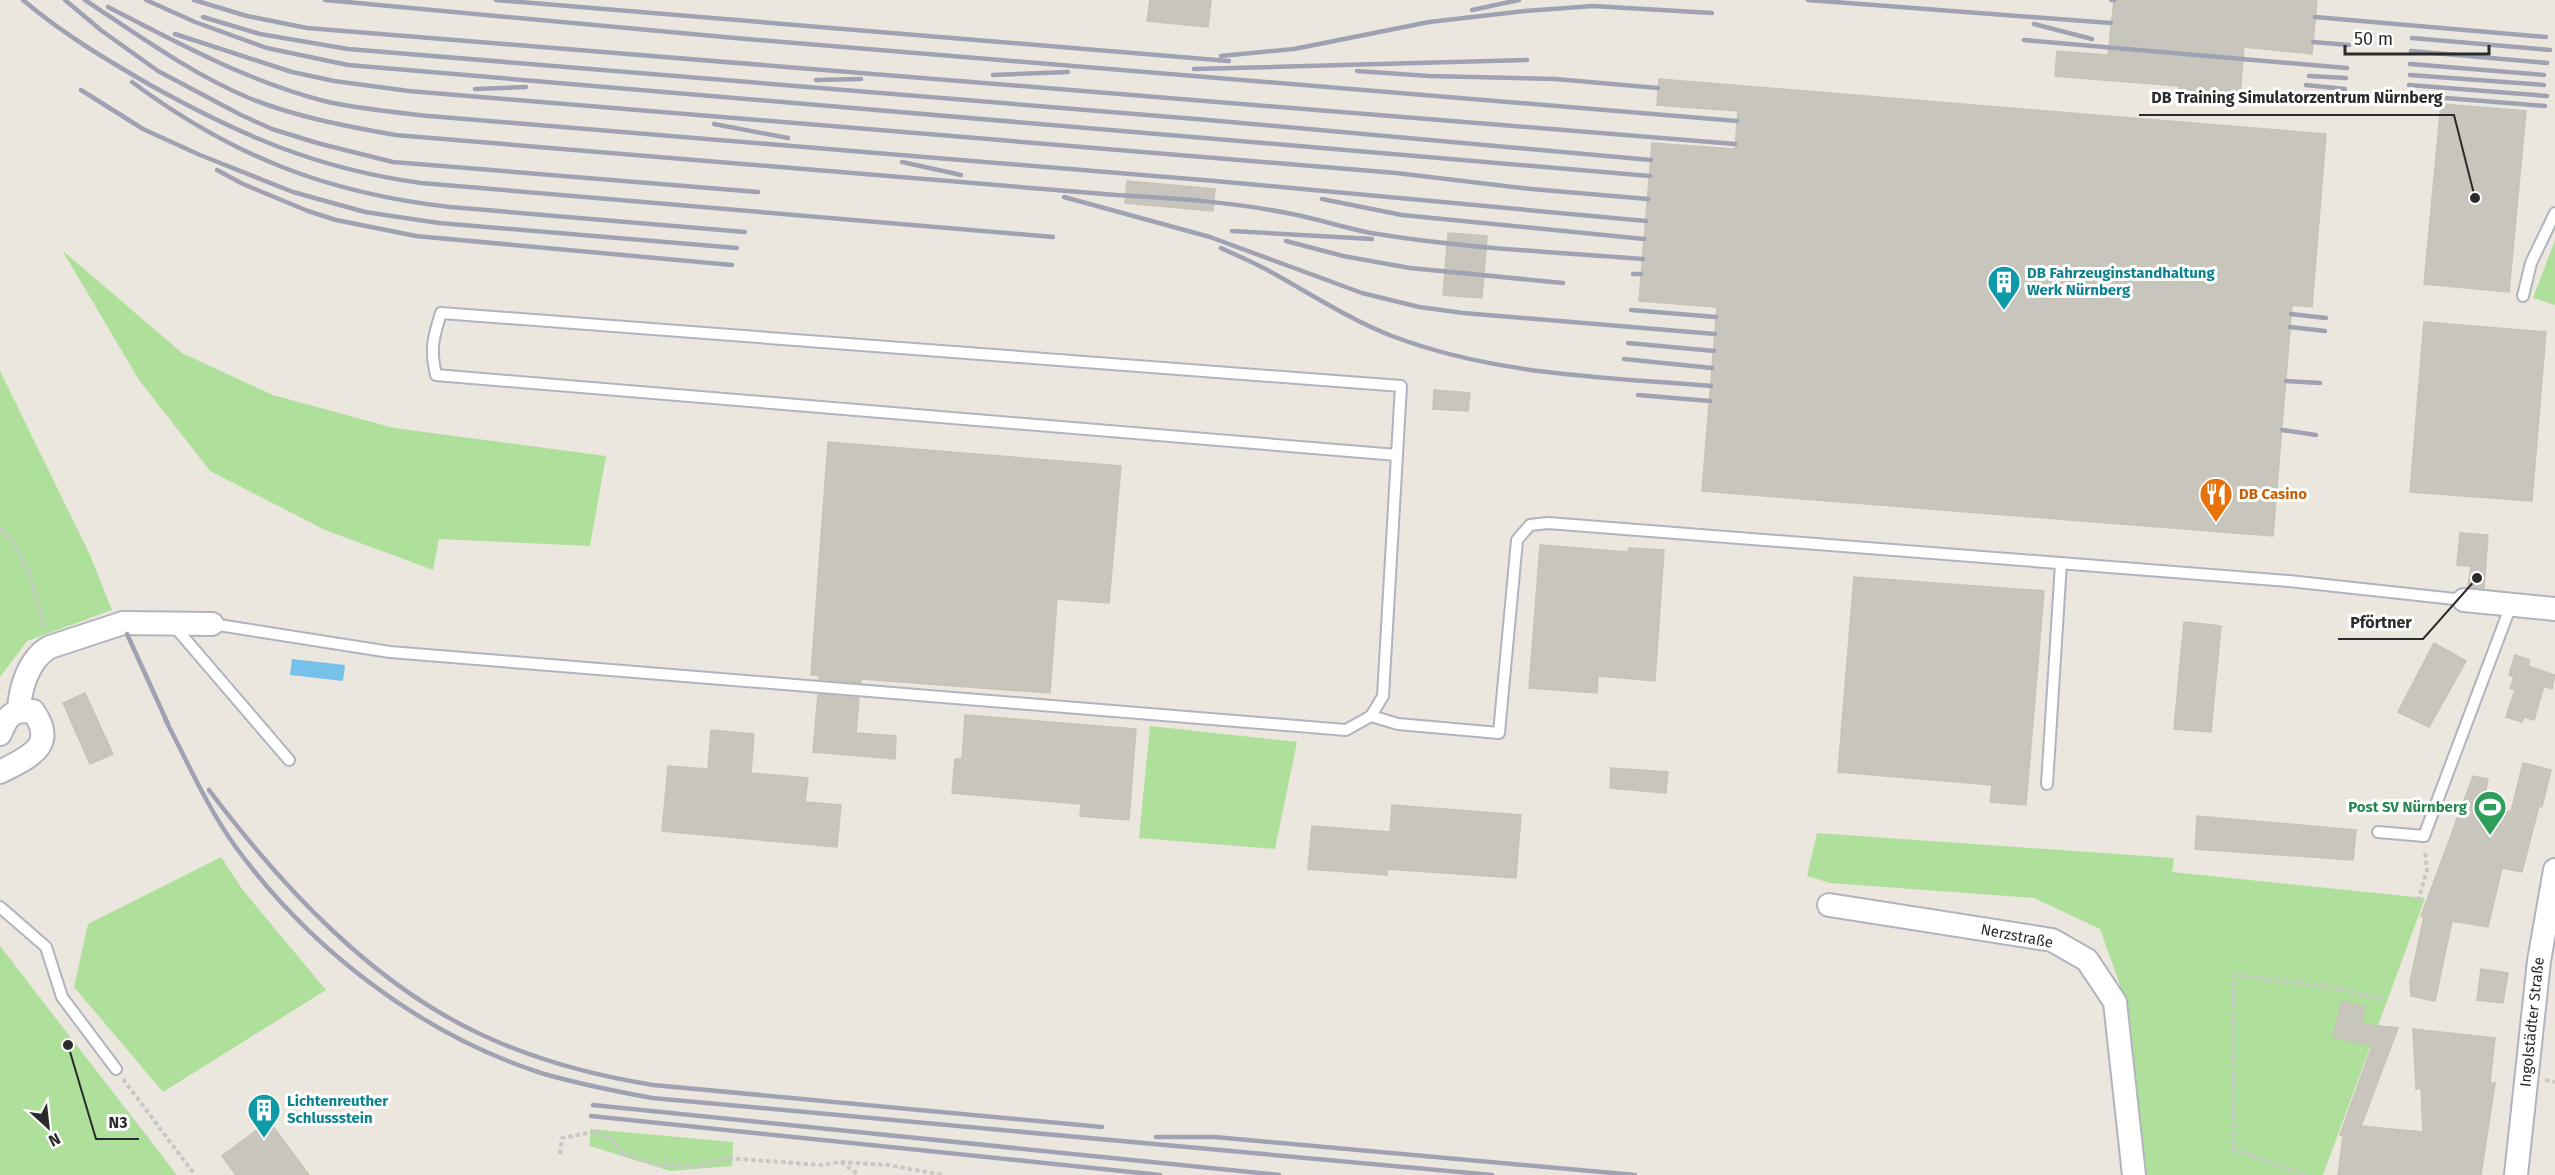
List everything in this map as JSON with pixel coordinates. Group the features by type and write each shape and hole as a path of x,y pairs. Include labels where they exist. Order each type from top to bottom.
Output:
{"street":[{"path":"2464,600 2555,609"},
{"path":"19,710 20,687 42,651 50,647 123,623 212,624"},
{"path":"0,734 7,718 19,710 33,711 43,725 44,736 36,752 0,772"},
{"name":"Ingolstädter Straße","path":"2516,1175 2539,961 2555,870"},
{"name":"Nerzstraße","path":"1829,905 2052,940 2087,960 2115,1002 2134,1175"}],"lane":[{"path":"2523,296 2531,263 2555,213"},
{"path":"212,624 390,652 1327,729 1346,730 1371,716 1383,696 1397,455 1401,386 441,313 431,353 436,375 1397,455"},
{"path":"1371,716 1398,724 1498,733 1516,540 1530,525 1548,523 2289,581 2464,600"},
{"path":"2047,784 2061,563"},
{"path":"2378,832 2424,836 2511,605"},
{"path":"172,623 290,759"},
{"path":"0,907 46,947 62,997 116,1069"}],"path":[{"path":"0,528 11,538 24,559 50,647"},
{"path":"2418,901 2427,870 2424,836"},
{"path":"2305,1175 2233,1149 2234,975 2331,987 2383,999"},
{"path":"116,1069 195,1175"},
{"path":"560,1154 562,1138 593,1132 610,1138 625,1155 658,1165 698,1167 726,1158 822,1165 840,1162 888,1165 943,1175"},
{"path":"840,1162 859,1175"},
{"path":"822,1165 822,1173"}],"green space":[{"path":"2555,240 2555,305 2533,298"},
{"path":"62,250 182,353 273,395 394,428 606,456 590,546 439,539 433,570 325,530 210,471 139,380"},
{"path":"0,371 90,555 112,610 27,641 0,677"},
{"path":"1150,726 1297,742 1275,849 1139,838"},
{"path":"1817,833 2174,858 2172,872 2425,898 2323,1175 2143,1175 2120,985 2100,929 2034,898 1830,883 1807,876"},
{"path":"221,857 242,889 326,990 163,1092 74,987 88,924"},
{"path":"0,946 177,1175 0,1175"},
{"path":"590,1129 733,1142 732,1166 670,1171 590,1146"}],"water":[{"path":"292,659 345,665 343,681 290,675"}],"building":[{"path":"1150,0 1211,0 1208,27 1147,21"},
{"path":"2114,0 2317,0 2312,54 2244,47 2240,95 2179,89 2179,86 2055,76 2057,51 2108,55"},
{"name":"DB Fahrzeuginstandhaltung Werk Nürnberg","path":"1659,79 2326,134 2312,307 2292,305 2273,536 1702,491 1717,307 1639,301 1652,143 1735,149 1738,111 1657,105"},
{"path":"2441,104 2526,111 2509,292 2424,284"},
{"path":"1127,181 1215,189 1213,211 1125,203"},
{"path":"1448,233 1487,236 1482,298 1443,295"},
{"path":"2424,322 2546,332 2532,501 2410,492"},
{"path":"1434,390 1470,393 1468,411 1433,409"},
{"path":"828,442 1121,466 1109,603 1057,599 1050,693 861,679 861,683 819,679 819,675 811,675"},
{"path":"2460,533 2488,535 2484,588 2468,587 2471,566 2457,565"},
{"path":"1540,545 1628,552 1629,548 1664,550 1655,681 1598,676 1597,693 1529,688"},
{"path":"1854,577 2044,591 2026,805 1990,802 1992,785 1838,772"},
{"path":"2184,622 2221,626 2211,732 2174,729"},
{"path":"2434,643 2466,661 2429,727 2398,712"},
{"path":"2515,655 2530,660 2528,666 2555,675 2552,689 2544,686 2534,720 2524,717 2522,722 2506,717 2515,690 2510,688 2514,677 2509,675"},
{"path":"85,693 113,754 90,764 63,703"},
{"path":"818,694 859,698 856,733 896,736 895,759 813,752"},
{"path":"965,715 1136,729 1129,820 1080,816 1081,804 952,793 955,759 962,759"},
{"path":"711,730 754,734 751,773 808,778 805,802 841,805 837,847 662,831 668,766 708,769"},
{"path":"2523,763 2551,770 2522,872 2502,868 2488,927 2452,921 2435,1001 2411,996 2410,982 2424,916 2421,916 2473,776 2488,779 2483,805 2511,812"},
{"path":"1611,768 1668,772 1666,793 1610,788"},
{"path":"1392,805 1521,815 1516,878 1387,869 1387,875 1308,869 1312,826 1390,832"},
{"path":"2197,816 2356,830 2353,860 2195,849"},
{"path":"2481,969 2508,973 2503,1003 2477,1000"},
{"path":"2342,1001 2365,1007 2361,1024 2398,1028 2361,1126 2423,1132 2421,1088 2416,1089 2413,1029 2495,1038 2490,1083 2495,1083 2481,1175 2338,1175 2343,1136 2340,1135 2372,1046 2333,1037"},
{"name":"Lichtenreuther Schlussstein","path":"269,1121 309,1175 236,1175 222,1156"}],"railway":[{"path":"23,0 86,46 185,104 282,148 348,169 421,183 1053,237"},
{"path":"65,0 102,31 158,71 241,115 272,129 317,143 393,162 758,192"},
{"path":"85,0 185,65 249,98 303,116 395,135 1204,201 1270,210 1361,231 1405,238 1507,249 1643,259"},
{"path":"146,0 195,22 267,48 348,65 1650,176"},
{"path":"194,0 247,16 307,28 1735,144"},
{"path":"325,0 735,38 1737,121"},
{"path":"496,0 1229,61"},
{"path":"1472,10 1519,0"},
{"path":"1808,0 2111,23"},
{"path":"1221,56 1294,49 1429,22 1525,11 1593,6 1712,13"},
{"path":"108,7 240,72 295,93 363,108 429,116 1215,181 1646,221"},
{"path":"203,17 260,34 348,49 1208,120 1651,160"},
{"path":"2315,17 2546,37"},
{"path":"2034,24 2092,39"},
{"path":"175,34 292,72 334,81 409,91 1396,173 1531,189 1648,199"},
{"path":"2412,38 2550,50"},
{"path":"2024,40 2347,68"},
{"path":"2313,42 2349,45"},
{"path":"2411,51 2547,63"},
{"path":"1194,69 1527,60"},
{"path":"2410,64 2544,75"},
{"path":"1357,71 1429,76 1555,79 1658,88"},
{"path":"993,75 1068,72"},
{"path":"2410,75 2544,85"},
{"path":"2309,76 2346,78"},
{"path":"816,80 861,79"},
{"path":"132,82 206,131 244,150 321,181 362,192 450,207 745,232"},
{"path":"2306,85 2345,89"},
{"path":"2409,85 2547,96"},
{"path":"475,89 526,87"},
{"path":"81,90 143,129 200,155 293,192 365,212 439,223 737,248"},
{"path":"2408,95 2545,106"},
{"path":"2304,96 2344,99"},
{"path":"714,124 788,138"},
{"path":"902,162 961,175"},
{"path":"217,170 243,184 308,211 336,220 416,236 732,265"},
{"path":"1064,197 1210,237 1362,293 1419,307 1463,313 1715,334"},
{"path":"1322,199 1402,215 1644,239"},
{"path":"1232,231 1372,239"},
{"path":"1286,241 1343,256 1410,268 1563,283"},
{"path":"1221,248 1265,269 1361,322 1392,336 1431,349 1509,367 1590,377 1711,386"},
{"path":"1633,274 1641,274"},
{"path":"1631,310 1716,317"},
{"path":"2291,314 2326,318"},
{"path":"2290,327 2325,331"},
{"path":"1628,343 1714,351"},
{"path":"1624,359 1712,368"},
{"path":"2286,381 2320,383"},
{"path":"1638,395 1710,401"},
{"path":"2282,430 2316,435"},
{"path":"127,634 168,724"},
{"path":"165,719 206,800 235,846 264,883 332,952 370,983 411,1011 496,1056 541,1073 652,1098 1492,1175"},
{"path":"209,790 300,899 371,964 409,993 449,1018 530,1055 570,1067 653,1085 1102,1127"},
{"path":"593,1105 1279,1175"},
{"path":"591,1116 1160,1175"},
{"path":"1156,1137 1215,1137 1635,1175"}],"place":[{"name":"DB Training Simulatorzentrum Nürnberg","path":"2475,198"},
{"name":"DB Fahrzeuginstandhaltung Werk Nürnberg","path":"2004,311"},
{"name":"DB Casino","path":"2216,523"},
{"name":"Pförtner","path":"2477,578"},
{"name":"Post SV Nürnberg","path":"2490,836"},
{"name":"N3","path":"68,1045"},
{"name":"Lichtenreuther Schlussstein","path":"264,1139"}]}
